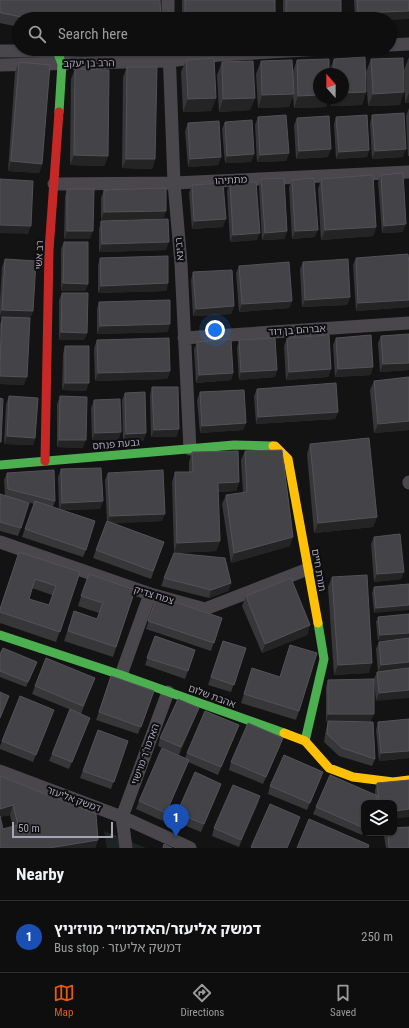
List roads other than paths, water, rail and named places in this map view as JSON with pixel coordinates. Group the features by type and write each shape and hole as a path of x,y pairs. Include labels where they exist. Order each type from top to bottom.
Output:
{"street":[{"path":"168,0 168,12"},
{"path":"397,45 409,44"},
{"name":"הרב בן יעקב","path":"1,50 12,50"},
{"name":"רב אשי","path":"45,461 50,250 62,64 59,56"},
{"name":"הרב בן יעקב","path":"0,65 62,64 156,56"},
{"name":"רבינא","path":"168,56 174,183 181,264 190,449"},
{"name":"מתתיהו","path":"54,184 174,183 409,172"},
{"name":"אברהם בן דוד","path":"184,338 409,323"},
{"name":"גבעת פנחס","path":"0,466 234,445"},
{"name":"תורת חיים","path":"234,445 275,446 288,459 324,659 305,742"},
{"name":"צמח צדיק","path":"0,542 150,594 205,609 308,569"},
{"path":"121,675 150,594"},
{"name":"אהבת שלום","path":"0,635 121,675 305,742 329,768 353,777 393,782 409,780"},
{"name":"האדמו\"ר מוישוי","path":"122,817 168,692"},
{"name":"דמשק אליעזר","path":"0,771 122,817 190,848"},
{"path":"122,817 126,848"}],"place":[{"name":"דמשק אליעזר/האדמו״ר מויז׳ניץ","path":"176,837"}]}
